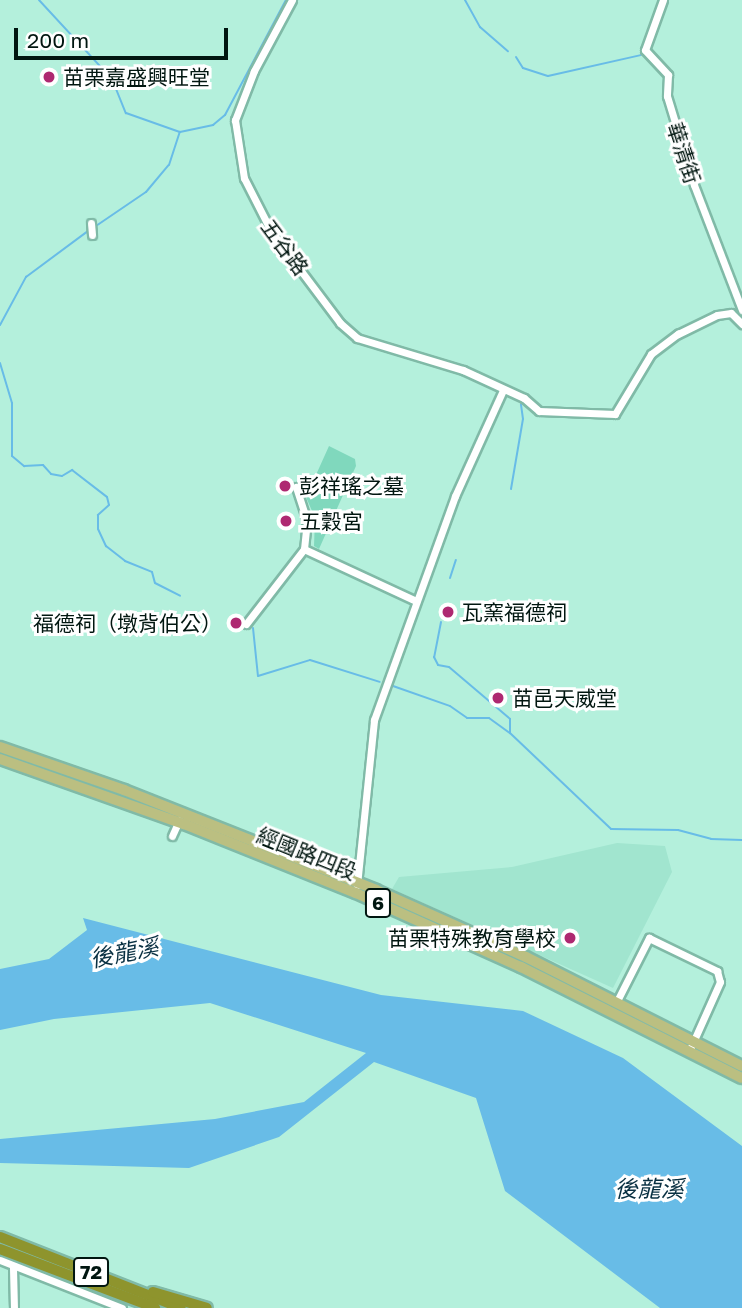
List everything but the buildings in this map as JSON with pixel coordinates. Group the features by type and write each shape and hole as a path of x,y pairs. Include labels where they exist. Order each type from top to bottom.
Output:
{"highway":[{"name":"72","path":"0,1237 181,1308"},
{"name":"72","path":"0,1250 155,1308"},
{"path":"141,1291 167,1293 207,1308"}],"main road":[{"name":"經國路四段","path":"0,747 357,888 617,1001 692,1044 742,1078"},
{"name":"經國路四段","path":"0,759 179,817"},
{"name":"經國路四段","path":"357,888 742,1066"}],"street":[{"name":"五谷路","path":"292,0 254,71 235,120 250,197 340,323 358,338 463,370 524,398 538,411 615,414 651,354 678,334 717,315 731,313 742,324"},
{"name":"華清街","path":"663,0 645,50 668,75 667,96 694,185 742,310"},
{"path":"91,223 92,234"},
{"path":"357,888 367,750 415,601 503,390"},
{"path":"246,624 304,549 307,521 296,487"},
{"path":"304,549 415,601"},
{"path":"172,836 179,817"},
{"path":"617,1001 649,938 721,976 692,1044"},
{"path":"0,1260 13,1268 122,1308"},
{"path":"13,1268 14,1308"}],"shaded area":[{"path":"329,446 355,459 356,466 319,549 314,546 315,518 306,497"},
{"name":"苗栗特殊教育學校","path":"617,843 665,846 672,872 613,988 392,889 399,877 512,867"}],"water":[{"name":"後龍溪","path":"83,918 381,995 523,1011 623,1058 742,1146 742,1308 660,1308 505,1191 476,1098 374,1062 279,1137 189,1168 0,1163 0,1139 215,1119 304,1102 366,1053 210,1003 54,1019 0,1030 0,969 49,959 87,930"}],"waterway":[{"path":"39,0 112,79 126,113 180,132"},
{"path":"93,228 146,192 169,165 180,132 213,125 225,115 286,0"},
{"path":"465,0 480,27 508,51"},
{"path":"516,57 523,68 548,76 641,55"},
{"path":"0,325 26,277 88,231"},
{"path":"0,363 12,403 12,456 24,466 43,465 51,474 62,476 72,470 107,497 109,505 98,515 98,529 106,546 125,561 152,572 155,583 180,596"},
{"path":"511,489 523,419 521,404"},
{"path":"450,578 456,560"},
{"path":"441,622 434,657 438,665 449,667 510,719 510,733"},
{"path":"253,628 258,676 310,660 380,682"},
{"path":"393,686 450,706 467,718 489,718 510,733 611,829 678,830 711,839 742,840"}],"place":[{"name":"苗栗嘉盛興旺堂","path":"49,77"},
{"name":"彭祥瑤之墓","path":"285,486"},
{"name":"五穀宮","path":"286,521"},
{"name":"瓦窯福德祠","path":"448,612"},
{"name":"福德祠（墩背伯公）","path":"236,623"},
{"name":"苗邑天威堂","path":"498,698"},
{"name":"苗栗特殊教育學校","path":"570,938"}]}
